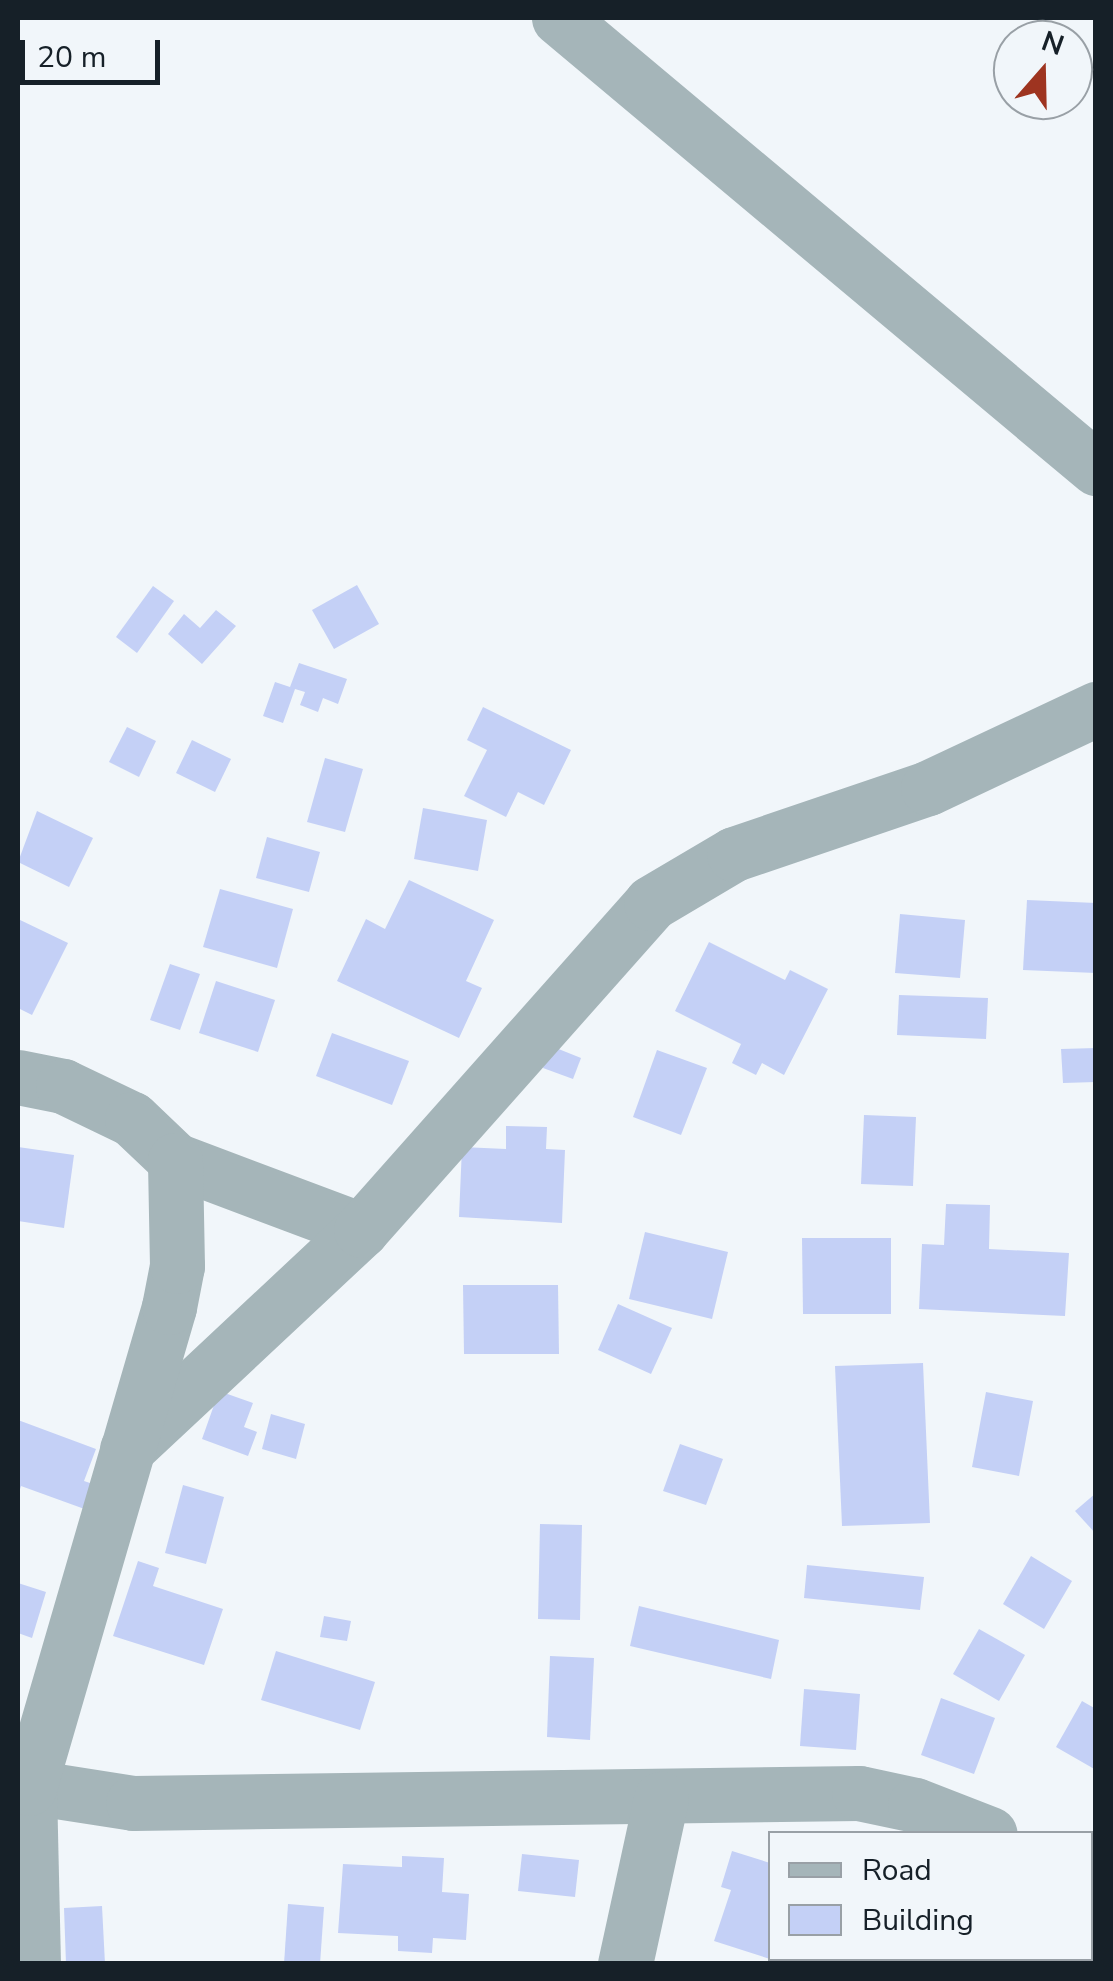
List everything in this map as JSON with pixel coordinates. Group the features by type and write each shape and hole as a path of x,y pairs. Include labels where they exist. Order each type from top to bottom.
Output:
{"street":[{"path":"559,18 1096,468"},
{"path":"128,1449 361,1230 651,904 734,854 928,788 1096,709"},
{"path":"18,1077 63,1086 132,1118 175,1160 361,1230"},
{"path":"33,1964 23,1786 128,1449 177,1266 175,1160"},
{"path":"23,1786 133,1803 859,1794 915,1805 982,1831"},
{"path":"625,1964 661,1799"}],"building":[{"path":"357,585 379,624 334,649 312,610"},
{"path":"153,586 174,601 137,653 116,637"},
{"path":"216,610 236,626 202,664 168,634 184,614 200,628"},
{"path":"299,663 347,679 338,704 323,698 318,712 300,705 305,692 295,689 283,723 263,716 275,682 290,687"},
{"path":"483,707 571,750 544,805 518,792 506,817 464,796 487,750 467,740"},
{"path":"127,727 156,741 139,777 109,762"},
{"path":"192,740 231,759 215,792 176,773"},
{"path":"325,758 363,769 345,832 307,822"},
{"path":"423,808 487,820 478,871 414,859"},
{"path":"37,811 93,838 69,887 18,862"},
{"path":"267,837 320,852 309,892 256,878"},
{"path":"409,880 494,920 466,981 482,988 459,1038 337,981 366,919 385,929"},
{"path":"220,889 293,909 277,968 203,947"},
{"path":"1027,900 1096,903 1096,973 1023,970"},
{"path":"900,914 965,920 960,978 895,973"},
{"path":"18,919 68,943 32,1015 18,1008"},
{"path":"709,942 785,980 790,970 828,989 784,1075 762,1063 756,1075 732,1063 741,1044 675,1011"},
{"path":"170,964 200,974 180,1030 150,1020"},
{"path":"216,981 275,1000 258,1052 199,1033"},
{"path":"899,995 988,998 986,1039 897,1035"},
{"path":"332,1033 409,1061 392,1105 316,1076"},
{"path":"551,1046 581,1058 573,1079 543,1068"},
{"path":"1096,1048 1096,1082 1063,1083 1061,1049"},
{"path":"657,1050 707,1068 681,1135 633,1117"},
{"path":"864,1115 916,1117 913,1186 861,1184"},
{"path":"506,1126 547,1127 546,1149 565,1150 562,1223 459,1217 462,1147 506,1149"},
{"path":"18,1147 74,1155 64,1228 18,1221"},
{"path":"946,1204 990,1205 989,1249 1069,1253 1065,1316 919,1309 922,1244 944,1245"},
{"path":"645,1232 728,1252 712,1319 629,1299"},
{"path":"802,1238 891,1238 891,1314 803,1314"},
{"path":"463,1285 558,1285 559,1354 464,1354"},
{"path":"618,1304 672,1328 651,1374 598,1350"},
{"path":"923,1363 930,1523 842,1526 835,1366"},
{"path":"219,1391 253,1403 244,1427 257,1432 248,1456 202,1439"},
{"path":"986,1392 1033,1401 1019,1476 972,1467"},
{"path":"271,1414 305,1424 296,1459 262,1449"},
{"path":"18,1420 96,1449 84,1481 99,1486 90,1511 21,1486 18,1496"},
{"path":"680,1444 723,1459 706,1505 663,1491"},
{"path":"183,1485 224,1497 206,1564 165,1553"},
{"path":"1096,1493 1096,1534 1075,1511"},
{"path":"540,1524 582,1525 580,1620 538,1619"},
{"path":"1031,1556 1072,1581 1044,1629 1003,1604"},
{"path":"138,1561 159,1568 153,1586 223,1609 204,1665 113,1636"},
{"path":"807,1565 924,1577 920,1610 804,1598"},
{"path":"18,1583 46,1592 32,1638 18,1633"},
{"path":"639,1606 779,1640 771,1679 630,1646"},
{"path":"324,1616 351,1621 347,1641 320,1637"},
{"path":"979,1629 1025,1655 999,1701 953,1674"},
{"path":"276,1651 375,1682 360,1730 261,1700"},
{"path":"550,1656 594,1658 590,1740 547,1737"},
{"path":"804,1689 860,1694 856,1750 800,1746"},
{"path":"941,1698 995,1718 974,1774 921,1755"},
{"path":"1082,1701 1096,1709 1096,1770 1056,1747"},
{"path":"732,1851 768,1862 768,1958 714,1941 731,1890 721,1887"},
{"path":"522,1854 579,1860 575,1897 518,1891"},
{"path":"402,1856 444,1858 442,1892 469,1894 466,1940 433,1938 432,1953 398,1951 398,1936 338,1933 343,1864 402,1867"},
{"path":"288,1904 324,1907 320,1964 284,1964"},
{"path":"102,1906 105,1964 66,1964 64,1908"},
{"path":"1093,1937 1096,1964 1073,1964 1093,1961"}]}
